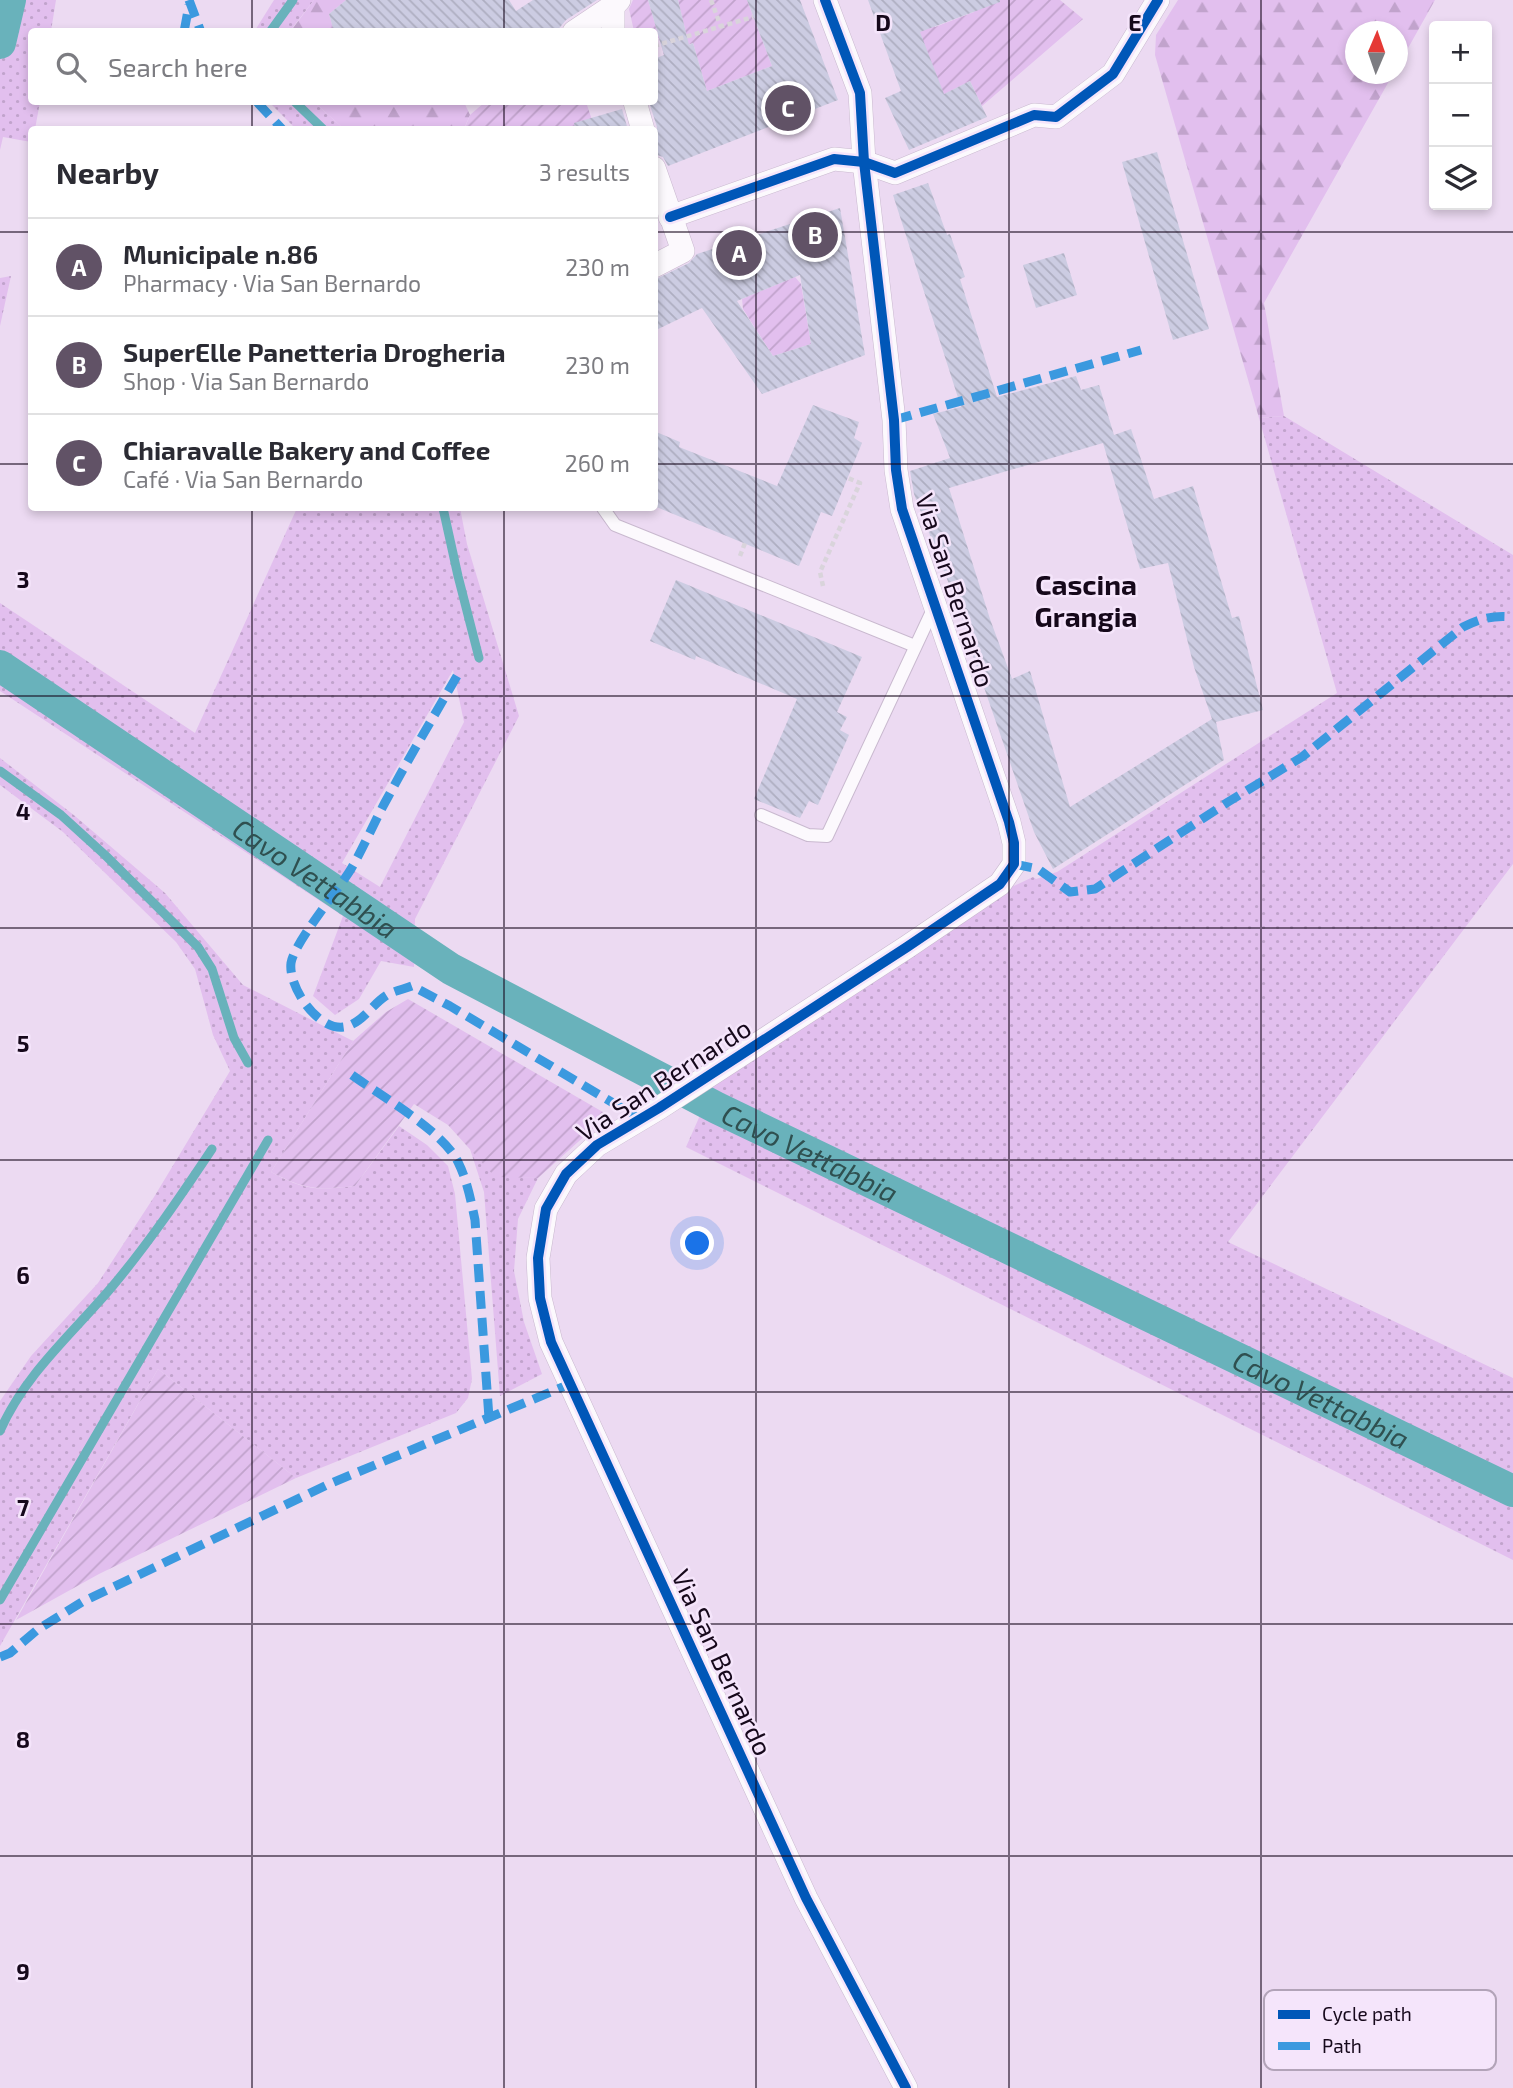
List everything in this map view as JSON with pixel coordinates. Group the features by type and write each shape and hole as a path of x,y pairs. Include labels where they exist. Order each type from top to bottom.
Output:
{"street":[{"name":"Via San Bernardo","path":"825,0 860,93 864,162 894,420 895,470 902,509 1009,822 1014,843 1014,864 1000,884 977,900 659,1108 597,1145 566,1174 545,1209 538,1258 540,1298 551,1342 806,1898 906,2088"},
{"path":"670,216 834,159 864,162 895,173 1034,115 1056,117 1113,74 1158,0"},
{"path":"580,28 616,3"},
{"path":"613,28 616,3"},
{"path":"636,105 642,126"},
{"path":"658,180 683,251 658,264"}],"lane":[{"path":"605,511 615,525 915,646"},
{"path":"761,815 808,835 827,836 935,605"}],"path":[{"path":"711,0 721,27"},
{"path":"658,46 753,17"},
{"path":"827,611 820,572 860,483 848,478"}],"green space":[{"path":"0,0 56,0 51,28 28,28 28,105 39,105 36,126 28,126 28,141 3,137 0,150"},
{"path":"274,0 314,0 292,28 256,28"},
{"path":"314,0 346,0 329,14 333,28 293,28"},
{"path":"633,0 648,0 656,28 633,28 629,9"},
{"path":"678,0 747,0 772,66 707,91 693,43 664,55 658,34 659,37 685,29"},
{"path":"970,0 1060,0 1083,19 982,106 970,81 933,100 915,19 929,13 935,27 974,12"},
{"path":"1178,0 1435,0 1408,48 1408,21 1345,21 1345,84 1387,84 1264,303 1284,416 1259,418 1155,55 1156,35"},
{"path":"272,105 317,105 341,126 293,126"},
{"path":"317,105 465,105 470,115 465,126 341,126"},
{"path":"482,105 587,105 594,126 466,126 470,115"},
{"path":"11,276 0,326 0,278"},
{"path":"795,277 801,284 811,344 773,356 743,309 742,299"},
{"path":"1284,416 1513,555 1513,864 1228,1242 1513,1378 1513,1560 686,1147 717,1077 1005,890 1033,877 1036,879 1057,872 1337,693 1259,418"},
{"path":"296,511 461,511 467,544 519,716 415,919 414,967 381,961 359,999 335,1015 313,996 343,916 0,691 0,603 195,733","holes":["453,670 464,722 380,887 342,863"]},
{"path":"0,758 75,816 165,893 243,985 353,1041 271,1172 293,1183 312,1188 355,1186 399,1126 427,1145 448,1166 455,1194 472,1379 468,1398 456,1413 296,1478 158,1369 0,1646 0,1401 31,1356 98,1283 230,1071 213,1035 195,969 176,942 63,832 0,785"},
{"path":"408,999 608,1115 538,1178 495,1177 448,1125 414,1104 355,1186 312,1187 271,1172 353,1041 386,1012"},
{"path":"470,1149 495,1176 538,1178 518,1219 514,1271 524,1322 542,1374 500,1396 484,1192"},
{"path":"158,1369 296,1478 99,1574 16,1620"}],"building":[{"path":"346,0 509,0 516,11 533,0 597,0 566,20 559,28 333,28 329,14"},
{"path":"648,0 678,0 689,45 693,43 707,91 772,66 747,0 800,0 838,100 668,166 663,157 658,155 658,126 650,105 658,105 658,57 664,55"},
{"path":"868,0 1000,0 920,32 944,94 970,81 987,117 909,150 885,98 901,91"},
{"path":"622,109 627,126 574,126 574,123"},
{"path":"1157,152 1209,329 1173,340 1122,162"},
{"path":"928,183 965,277 960,279 997,397 1076,376 1081,390 1099,385 1114,435 1131,429 1154,499 1193,486 1232,618 1239,616 1263,710 1216,722 1224,760 1053,869 1034,832 970,647 973,646 914,494 910,471 950,458 933,414 961,407 893,195","holes":["1103,443 1140,569 1168,563 1194,667 1212,719 1070,807 1030,671 1012,679 949,488"]},
{"path":"840,208 865,355 762,394 702,308 658,329 658,278 689,263 697,254","holes":["800,275 811,344 773,356 737,301"]},
{"path":"1064,253 1077,295 1036,308 1023,265"},
{"path":"813,405 859,422 854,438 862,443 832,516 821,512 799,566 658,508 658,433 680,442 679,447 777,486"},
{"path":"676,580 862,657 837,712 847,717 840,730 849,735 818,805 809,801 800,818 754,799 797,699 696,656 695,660 650,641"}],"waterway":[{"name":"Cavo Vettabbia","path":"0,43 10,0"},
{"path":"273,28 293,0"},
{"path":"298,105 320,126"},
{"path":"444,511 479,658"},
{"name":"Cavo Vettabbia","path":"0,666 451,969 717,1108 1513,1491"},
{"path":"0,771 61,815 198,947 212,969 234,1038 248,1063"},
{"path":"0,1600 268,1140"},
{"path":"0,1431 22,1391 125,1271 212,1149"}],"marked path":[{"path":"189,0 200,28"},
{"path":"185,28 189,5"},
{"path":"260,105 279,126"},
{"path":"894,420 1141,350"},
{"path":"1014,864 1038,869 1070,892 1095,889 1302,757 1463,627 1488,618 1513,617"},
{"path":"457,676 396,782 351,869 294,954 291,963 294,984 315,1015 324,1022 344,1027 362,1018 387,995 412,986 640,1119"},
{"path":"352,1075 426,1126 450,1150 461,1169 475,1220 489,1418"},
{"path":"0,1657 10,1653 37,1630 82,1602 329,1484 570,1384"}],"cycle path":[{"path":"825,0 860,93 864,162 902,509 1009,822 1014,843 1014,864 1000,884 907,947 659,1108 597,1145 566,1174 546,1209 538,1258 540,1298 551,1342 806,1898 906,2088"},
{"path":"670,217 834,159 864,162 895,173 1034,115 1056,117 1113,74 1158,0"}],"place":[{"name":"Chiaravalle Bakery and Coffee","path":"788,108"},
{"name":"SuperElle Panetteria Drogheria","path":"815,235"},
{"name":"Municipale n.86","path":"739,253"}],"district":[{"name":"Cascina Grangia","path":"1086,600"}]}
